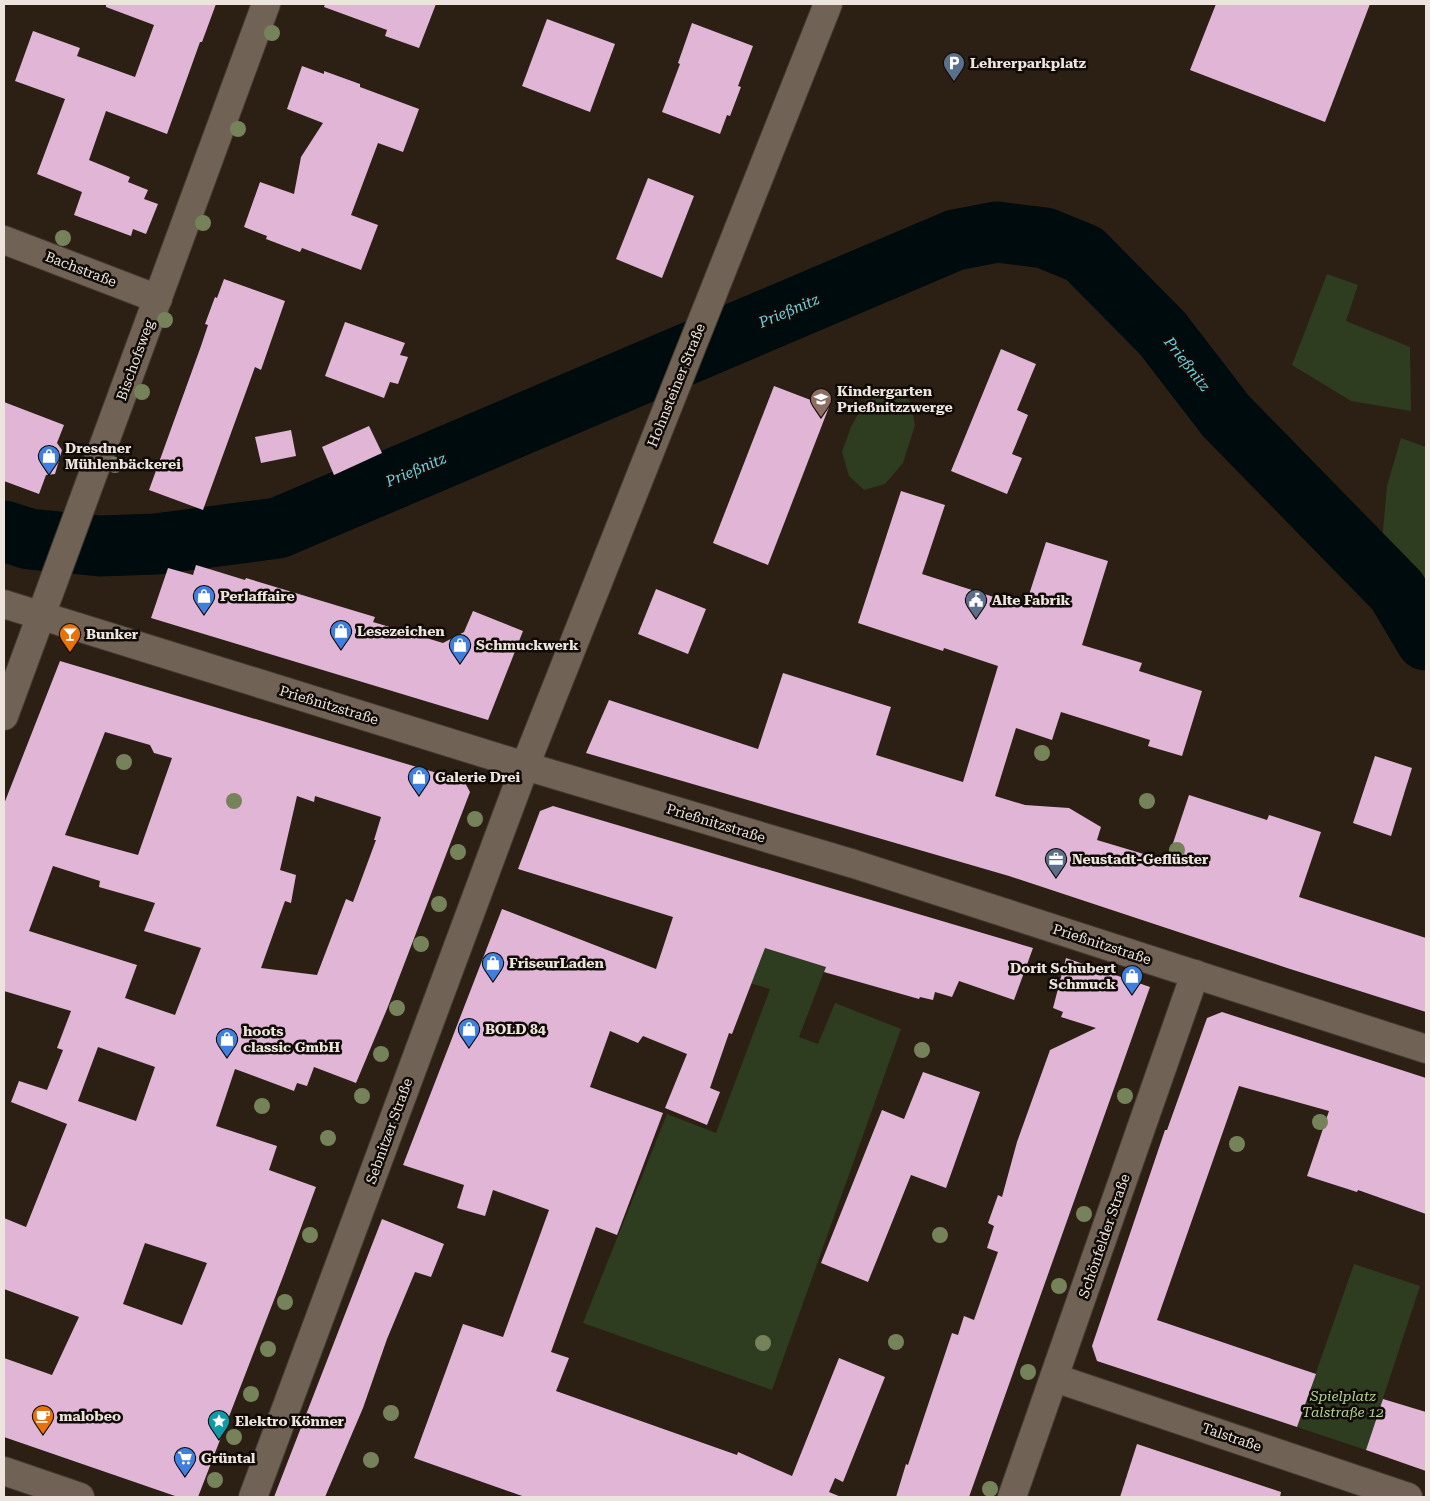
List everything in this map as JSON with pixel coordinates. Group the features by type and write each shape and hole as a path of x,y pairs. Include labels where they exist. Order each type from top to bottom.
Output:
{"street":[{"name":"Bischofsweg","path":"4,716 266,4"},
{"name":"Hohnsteiner Straße","path":"525,766 828,4"},
{"name":"Bachstraße","path":"4,240 158,299"},
{"name":"Prießnitzstraße","path":"4,604 525,766 854,864 1426,1049"},
{"name":"Sebnitzer Straße","path":"253,1497 525,766"},
{"name":"Schönfelder Straße","path":"1012,1497 1195,974"},
{"name":"Talstraße","path":"1055,1378 1408,1497"},
{"path":"4,1471 80,1497"}],"green space":[{"path":"1327,274 1358,285 1346,321 1410,347 1411,411 1351,401 1292,365"},
{"path":"896,389 910,401 915,425 903,463 885,484 864,490 849,476 842,452 851,427 866,400 880,390"},
{"path":"1401,438 1426,447 1426,619 1382,542 1387,486"},
{"path":"735,933 828,961 799,1037 818,1044 835,1003 901,1029 772,1390 583,1323 667,1114 716,1133 770,989 719,974"},
{"name":"Spielplatz Talstraße 12","path":"1354,1264 1420,1286 1366,1450 1297,1427"}],"building":[{"path":"106,4 216,4 202,42 200,42 167,134 106,111 89,160 130,177 128,182 148,190 144,199 158,204 146,234 133,229 131,236 74,215 82,192 37,174 65,99 15,81 33,31 80,48 77,56 135,77 154,25 106,7"},
{"path":"325,4 436,4 419,48 385,36 387,30 324,7"},
{"path":"1216,4 1370,4 1325,122 1190,70"},
{"path":"547,19 615,44 590,112 522,86"},
{"path":"692,23 753,46 738,86 741,87 730,116 727,115 720,134 662,112 680,64 678,63"},
{"path":"302,66 324,74 324,71 360,84 360,87 419,109 403,152 378,143 351,215 378,225 361,270 302,248 300,252 266,239 267,236 244,227 260,182 294,194 301,157 323,123 287,109"},
{"path":"648,178 694,196 662,278 616,259"},
{"path":"224,279 285,301 261,370 255,367 203,510 149,490 201,346 208,325 205,324"},
{"path":"345,322 405,343 400,355 408,357 398,384 390,382 384,398 325,376"},
{"path":"1001,349 1036,364 1017,410 1028,415 1012,454 1022,458 1007,494 951,471"},
{"path":"774,386 829,407 768,565 713,543"},
{"path":"4,402 64,425 57,443 62,450 55,474 46,475 39,494 4,481"},
{"path":"369,426 382,453 334,475 322,447"},
{"path":"291,430 296,456 261,463 255,437"},
{"path":"901,491 945,505 922,574 1025,607 1046,542 1108,561 1082,645 1142,663 1139,671 1202,691 1182,756 1148,746 1150,740 1061,712 1052,740 1016,728 995,796 1025,805 1069,808 1101,827 1097,840 1167,861 1189,795 1267,820 1269,815 1321,832 1299,897 1426,938 1426,1012 1009,876 586,753 609,700 758,749 783,673 891,707 876,755 963,782 998,666 944,648 943,651 858,623"},
{"path":"196,565 375,617 373,622 443,643 464,632 473,611 523,631 488,720 151,618 168,568 193,575"},
{"path":"656,589 706,609 688,654 638,634"},
{"path":"60,661 464,781 470,792 387,1009 356,1083 314,1067 307,1086 297,1083 294,1091 235,1069 216,1126 277,1146 269,1170 316,1187 198,1497 178,1497 4,1437 4,1358 52,1375 79,1317 4,1289 4,1218 26,1227 67,1124 11,1102 19,1081 47,1090 63,1050 57,1048 71,1011 4,991 4,804","holes":["105,732 150,745 154,753 172,758 138,855 65,835","297,796 314,802 315,796 381,817 374,840 376,840 353,902 346,899 317,975 261,968 285,901 291,903 296,875 280,870","53,866 100,881 99,887 155,903 144,931 201,948 175,1015 125,998 137,965 29,931","98,1047 155,1067 136,1121 78,1101","145,1243 207,1263 182,1325 123,1304"]},
{"path":"1375,756 1412,768 1391,836 1353,823"},
{"path":"553,806 1033,948 1014,1000 959,981 952,997 935,992 933,1000 920,997 919,999 824,972 826,967 765,948 732,1034 729,1033 710,1088 720,1092 707,1125 665,1108 687,1054 643,1036 638,1043 610,1031 590,1087 663,1113 617,1235 596,1227 551,1352 569,1358 556,1391 737,1455 738,1452 792,1476 839,1358 885,1377 843,1482 835,1478 829,1492 841,1497 525,1497 414,1458 463,1324 503,1337 549,1210 493,1190 485,1216 457,1208 464,1185 403,1165 502,909 656,969 673,917 518,869 540,811"},
{"path":"1066,958 1150,987 969,1497 896,1497 952,1333 958,1335 964,1316 974,1320 998,1252 987,1248 994,1226 988,1223 998,1195 1002,1197 1017,1142 1050,1050 1096,1028 1061,1017 1063,1012 1053,1008"},
{"path":"1222,1012 1426,1078 1426,1214 1358,1190 1357,1192 1307,1176 1329,1111 1239,1086 1157,1320 1316,1374 1297,1427 1097,1361 1092,1346 1165,1130 1167,1130 1207,1018"},
{"path":"923,1072 980,1092 946,1188 911,1175 868,1282 821,1263 882,1110 904,1119"},
{"path":"382,1219 444,1244 431,1277 415,1272 387,1339 363,1408 325,1497 274,1497"},
{"path":"1383,1399 1426,1412 1426,1471 1366,1450"},
{"path":"1137,1444 1281,1492 1280,1497 1120,1497"}],"waterway":[{"name":"Prießnitz","path":"4,531 29,539 100,546 156,544 278,528 955,240 997,232 1045,238 1084,254 1162,333 1226,416 1397,591 1426,640"}],"place":[{"name":"Lehrerparkplatz","path":"954,82"},
{"name":"Kindergarten Prießnitzzwerge","path":"821,418"},
{"name":"Dresdner Mühlenbäckerei","path":"49,475"},
{"name":"Perlaffaire","path":"204,615"},
{"name":"Alte Fabrik","path":"976,619"},
{"name":"Lesezeichen","path":"341,650"},
{"name":"Bunker","path":"70,653"},
{"name":"Schmuckwerk","path":"460,664"},
{"name":"Galerie Drei","path":"419,796"},
{"name":"Neustadt-Geflüster","path":"1056,878"},
{"name":"FriseurLaden","path":"493,982"},
{"name":"Dorit Schubert Schmuck","path":"1132,995"},
{"name":"BOLD 84","path":"469,1048"},
{"name":"hoots classic GmbH","path":"227,1058"},
{"name":"malobeo","path":"43,1435"},
{"name":"Elektro Könner","path":"219,1440"},
{"name":"Grüntal","path":"185,1477"}]}
